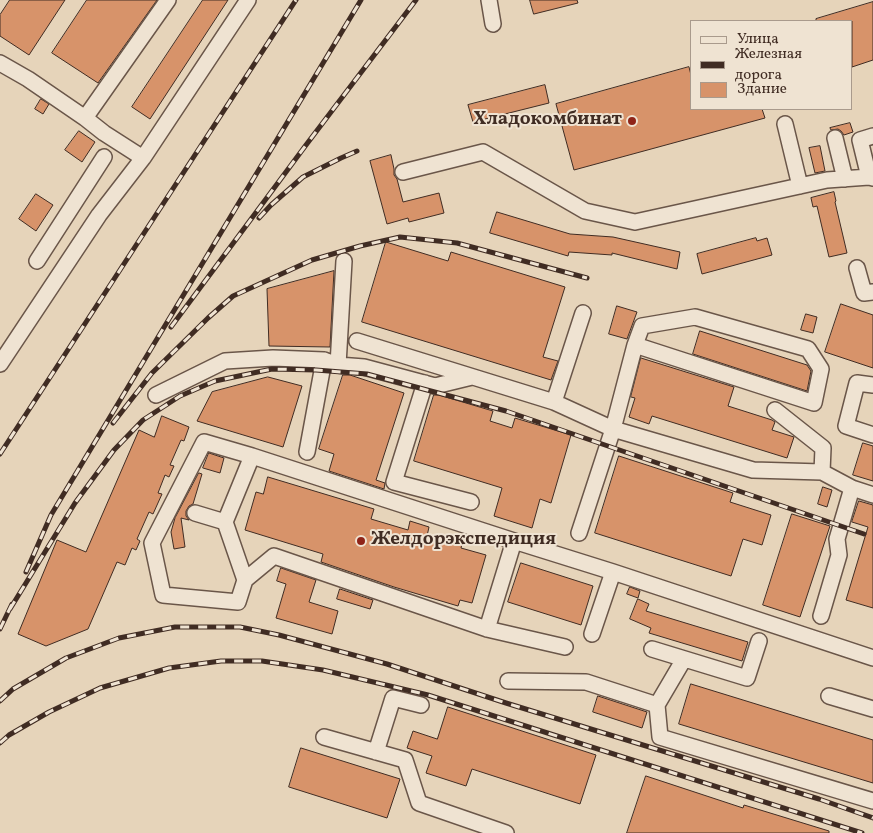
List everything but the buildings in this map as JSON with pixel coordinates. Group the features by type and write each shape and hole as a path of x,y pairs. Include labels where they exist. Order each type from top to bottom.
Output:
{"street":[{"path":"85,118 168,0"},
{"path":"0,364 99,215 143,158 248,0"},
{"path":"490,0 493,24"},
{"path":"0,63 28,79 143,158"},
{"path":"785,124 800,186"},
{"path":"403,172 484,152 585,211 635,222 827,180 871,178 860,140 873,136"},
{"path":"835,138 845,179"},
{"path":"37,261 104,157"},
{"path":"76,201 99,215"},
{"path":"307,452 331,363 344,261"},
{"path":"857,268 864,293 873,292"},
{"path":"554,402 583,313"},
{"path":"579,533 612,429 635,346 642,326 694,317 808,349 821,369 814,403 635,346"},
{"path":"357,341 554,402 612,429 753,470 822,472 852,488 873,495"},
{"path":"156,395 225,361 273,358 364,368 435,386 473,377"},
{"path":"425,383 394,482 471,502"},
{"path":"873,385 857,383 846,426 873,435"},
{"path":"775,410 823,448 822,472"},
{"path":"564,647 487,629 274,556 245,580 238,602 163,595 152,543 204,442 613,572 873,658"},
{"path":"245,580 225,522 252,456"},
{"path":"821,616 839,555 837,539 852,488"},
{"path":"196,513 225,522"},
{"path":"487,629 514,542"},
{"path":"592,634 613,572"},
{"path":"652,649 748,678 759,641"},
{"path":"684,659 658,705 660,737 873,801"},
{"path":"508,681 586,682 658,705"},
{"path":"828,696 873,709"},
{"path":"376,752 393,698 421,705"},
{"path":"324,737 405,760 419,803 506,833"}],"railway":[{"path":"0,454 296,0"},
{"path":"26,572 51,515 361,0"},
{"path":"171,327 416,0"},
{"path":"259,218 303,177 357,151"},
{"path":"113,423 152,373 233,296 312,260 400,237 457,243 587,278"},
{"path":"10,609 75,503 114,450 143,420 180,396 215,381 272,369 367,374 506,411 864,534"},
{"path":"0,629 12,604"},
{"path":"0,701 13,689 66,658 119,638 175,627 240,627 279,635 387,664 506,703 819,799 873,818"},
{"path":"0,743 9,735 49,712 100,688 169,668 221,661 262,661 323,670 428,695 862,833"}],"place":[{"name":"Хладокомбинат","path":"632,121"},
{"name":"Желдорэкспедиция","path":"361,541"}]}
